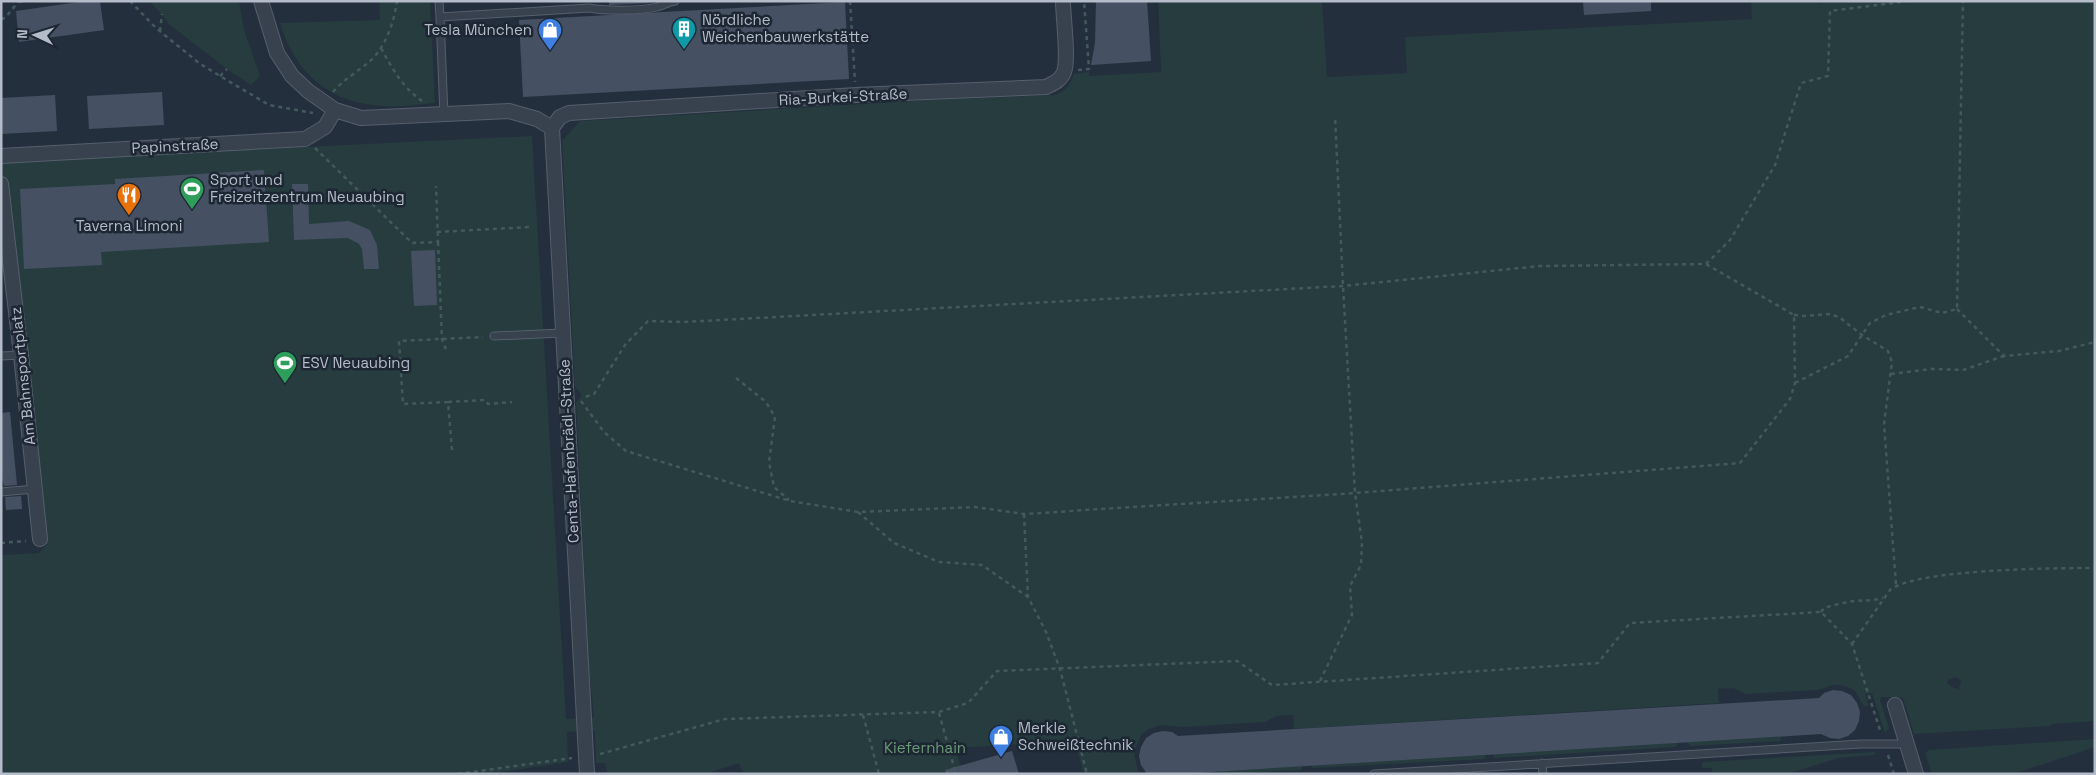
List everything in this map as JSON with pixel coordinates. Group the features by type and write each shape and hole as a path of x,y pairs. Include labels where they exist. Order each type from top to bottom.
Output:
{"street":[{"path":"261,1 277,53 292,76 330,109 361,118 509,111 537,119 552,128"},
{"path":"1063,1 1066,62 1064,72"},
{"name":"Ria-Burkei-Straße","path":"552,128 560,117 568,113 856,95 1046,87 1057,82 1064,72"},
{"name":"Papinstraße","path":"1,156 186,141 263,137 305,139 325,127 330,109"},
{"name":"Centa-Hafenbrädl-Straße","path":"552,128 584,718 584,732 579,757 587,774"},
{"name":"Am Bahnsportplatz","path":"1,184 5,242 22,355 40,539"},
{"path":"1895,705 1916,774"}],"lane":[{"path":"439,1 444,115"},
{"path":"440,17 589,8 603,11 657,7 675,1"},
{"path":"494,336 562,334"},
{"path":"1,356 22,355"},
{"path":"1,492 35,489"},
{"path":"1374,774 1542,763 1908,744"},
{"path":"1542,763 1543,774"}],"path":[{"path":"1,19 5,18 19,2 28,1"},
{"path":"130,1 160,32 220,76 269,104 302,112 330,109 336,88 371,60 380,48 390,30 397,1"},
{"path":"850,1 856,95"},
{"path":"1064,72 1089,69 1084,1"},
{"path":"1706,264 1730,240 1775,165 1801,83 1828,76 1830,11 1908,1"},
{"path":"1962,1 1957,309 2004,356"},
{"path":"160,32 162,14"},
{"path":"380,48 398,78 411,94 444,115"},
{"path":"220,76 227,70"},
{"path":"1320,682 1352,616 1350,586 1361,564 1362,543 1355,493 1343,286 1336,116"},
{"path":"305,139 412,243 438,242"},
{"path":"436,186 442,339 447,352"},
{"path":"437,232 530,227"},
{"path":"1794,315 1795,384 1790,400 1740,463 1355,493 1024,514 975,508 858,512 790,501 626,451 604,432 580,398 594,394 625,345 648,321 684,322 1343,286 1540,266 1706,264 1794,315 1829,314 1839,317 1888,351 1892,362 1884,424 1896,585"},
{"path":"1795,384 1848,356 1870,322 1886,315 1920,307 1942,313 1957,309"},
{"path":"494,336 399,341 403,404 486,400 488,404 512,402"},
{"path":"1891,374 1931,369 1963,370 2004,356 2059,351 2095,342"},
{"path":"736,378 766,402 775,417 769,462 774,487 790,501"},
{"path":"448,402 452,450"},
{"path":"858,512 894,544 939,562 982,565 1028,597"},
{"path":"1024,514 1028,597 1046,632 1060,669 1087,774"},
{"path":"1,543 40,539"},
{"path":"1852,644 1885,597 1896,585 1942,576 2046,569 2095,568"},
{"path":"458,774 579,757 726,719 939,712 968,703 997,671 1237,661 1272,685 1598,663 1630,623 1821,612 1824,608 1843,603 1866,602 1885,597"},
{"path":"1821,612 1852,644 1894,774"},
{"path":"939,712 956,774"},
{"path":"862,714 879,774"}],"green space":[{"path":"150,1 239,1 244,30 260,76 251,85 227,69 170,25"},
{"path":"379,1 430,1 435,103 381,106 356,102 326,89 302,67 293,54 280,23 380,20"},
{"name":"Kiefernhain","path":"1158,1 1322,1 1327,77 1407,73 1405,37 1752,19 1751,1 1820,1 1821,6 1821,1 2095,1 2095,721 2051,724 2051,726 1914,734 1903,698 1882,697 1880,700 1889,728 1885,733 1872,693 1865,694 1869,706 1864,706 1855,691 1848,687 1833,685 1818,690 1746,694 1733,688 1718,689 1719,703 1294,729 1293,715 1276,716 1265,722 1183,727 1161,725 1149,729 1142,734 1136,747 1134,755 1139,774 1084,774 1075,741 955,748 963,774 743,774 739,763 705,774 608,774 605,763 596,763 595,731 567,732 568,762 487,774 1,774 1,555 39,553 47,544 1,224 1,162 532,136 566,719 594,717 589,667 576,402 582,396 575,386 562,141 580,121 930,100 1055,95 1067,87 1074,74 1089,72 1089,76 1161,72","holes":["1956,677 1961,680 1959,689 1947,683 1948,680"]},
{"path":"1781,736 1780,741 1690,746 1687,742"},
{"path":"2095,739 2095,747 2013,774 1932,774 1925,753 1929,750"},
{"path":"1678,743 1676,747 1494,758 1494,754"},
{"path":"1875,752 1875,755 1838,758 1787,774 1712,774 1712,768 1702,768 1702,762"},
{"path":"1485,755 1485,759 1312,768 1312,765"},
{"path":"1303,766 1301,770 1222,774 1221,771"}],"building":[{"path":"86,1 100,1 104,30 19,42 16,11"},
{"path":"609,1 649,1 650,3 609,5"},
{"path":"1096,1 1147,1 1151,61 1091,65 1095,43"},
{"path":"1583,1 1651,1 1651,11 1584,15"},
{"name":"Nördliche Weichenbauwerkstätte","path":"845,2 849,79 523,97 519,20"},
{"path":"162,92 164,125 89,129 87,96"},
{"path":"55,95 57,131 1,134 1,98"},
{"path":"264,170 269,242 101,252 102,265 24,269 20,189 115,184 115,179"},
{"path":"292,184 308,184 309,224 349,221 370,230 377,245 379,269 364,269 362,249 359,244 348,238 294,240"},
{"path":"435,250 437,305 414,306 411,251"},
{"path":"10,412 17,485 4,486 1,474 1,413"},
{"path":"21,496 22,509 6,510 5,497"},
{"path":"1833,690 1851,695 1857,703 1860,712 1855,730 1848,736 1839,739 1821,734 1179,774 1147,774 1141,765 1139,756 1146,738 1154,733 1163,731 1172,732 1178,736 1819,698 1824,693"},
{"name":"Merkle Schweißtechnik","path":"1012,751 1019,774 946,774 945,770"}],"place":[{"name":"Nördliche Weichenbauwerkstätte","path":"684,50"},
{"name":"Tesla München","path":"550,51"},
{"name":"Sport und Freizeitzentrum Neuaubing","path":"192,210"},
{"name":"Taverna Limoni","path":"129,216"},
{"name":"ESV Neuaubing","path":"285,384"},
{"name":"Merkle Schweißtechnik","path":"1001,758"}]}
